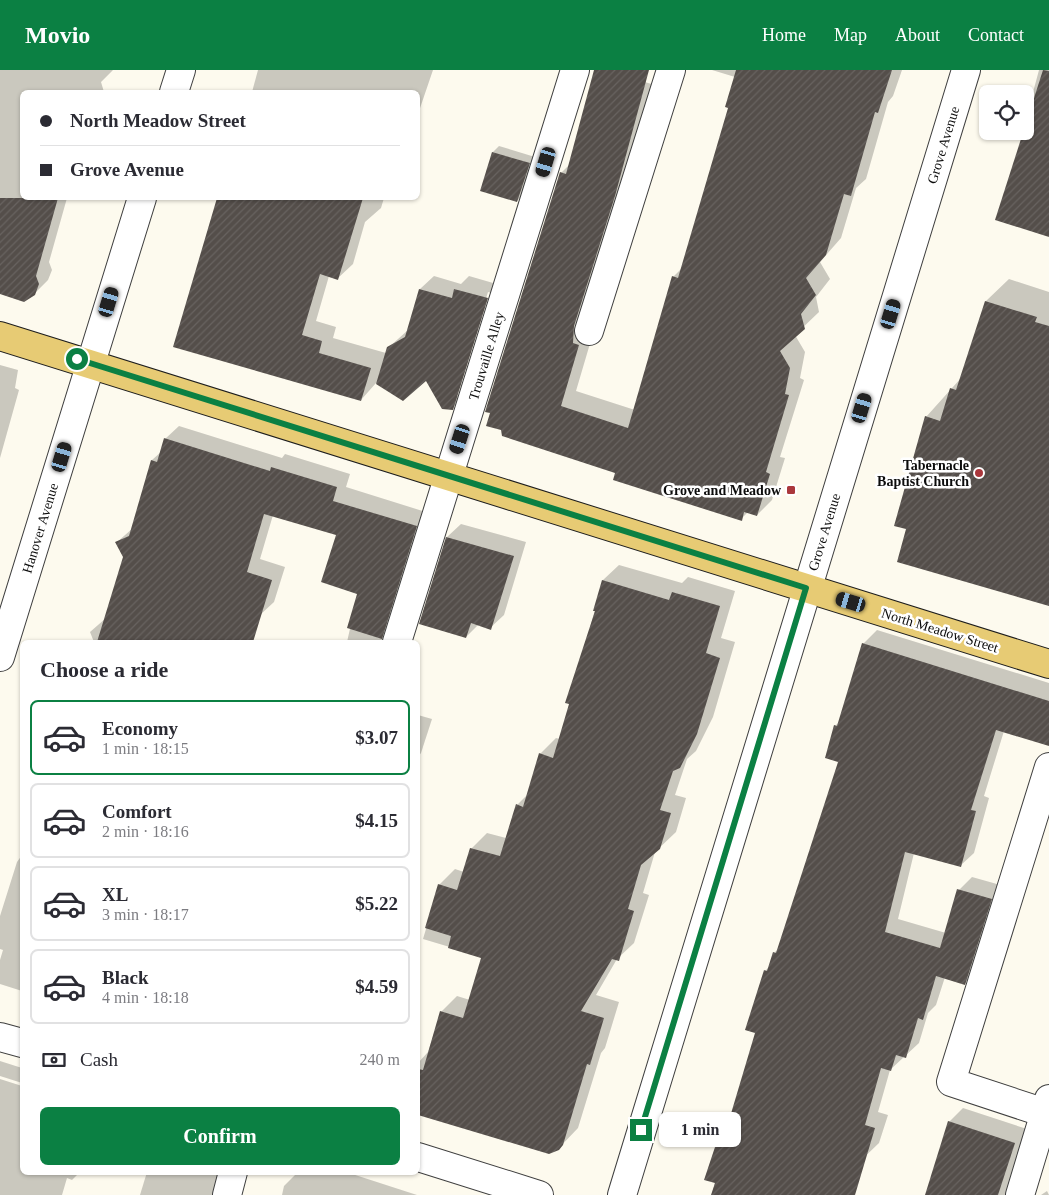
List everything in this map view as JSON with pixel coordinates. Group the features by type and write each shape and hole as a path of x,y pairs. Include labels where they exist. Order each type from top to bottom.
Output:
{"main road":[{"name":"North Meadow Street","path":"0,336 1049,664"}],"street":[{"path":"175,90 181,70"},
{"name":"Trouvaille Alley","path":"398,640 575,70"},
{"path":"589,332 671,70"},
{"name":"Grove Avenue","path":"622,1195 806,588 966,70"},
{"name":"Hanover Avenue","path":"0,657 141,200"},
{"path":"1020,1195 1047,1106 951,1082 1049,767"},
{"path":"0,1037 20,1042"},
{"path":"420,1158 539,1195"},
{"path":"227,1195 232,1175"}],"building":[{"path":"594,70 649,70 615,196 574,326 573,343 579,345 561,406 628,428 672,276 678,278 728,108 725,107 736,70 892,70 878,113 875,112 851,196 844,194 826,255 806,278 816,295 801,314 805,329 780,351 790,368 785,394 789,395 766,472 770,474 757,516 744,512 742,521 613,480 615,473 502,436 501,430 486,426 490,413 485,412 560,172 566,174"},
{"path":"1043,70 1049,71 1049,237 995,220 1021,140 1034,140 1034,98"},
{"path":"492,152 530,163 517,202 480,191"},
{"path":"0,198 57,200 36,276 39,284 35,295 24,302 0,294"},
{"path":"216,200 362,200 338,280 320,274 302,335 322,341 319,353 371,368 361,401 173,347"},
{"path":"419,289 452,298 454,289 488,298 453,410 442,409 426,381 403,401 376,384 387,347 405,337"},
{"name":"Tabernacle Baptist Church","path":"985,301 1037,317 1035,322 1049,326 1049,606 897,562 906,529 894,526 925,416 940,421 950,388 956,390"},
{"path":"164,438 270,471 271,467 337,487 333,501 417,526 382,639 347,628 357,594 321,582 336,535 264,514 247,572 272,580 254,640 98,640 123,557 115,542 129,536 151,460 157,462"},
{"path":"446,537 514,556 491,630 471,623 466,638 419,624"},
{"path":"602,580 669,600 672,592 720,606 706,653 720,658 697,734 680,768 673,771 660,810 671,813 660,849 641,865 628,909 634,911 619,961 612,959 581,1011 604,1018 590,1065 587,1064 563,1145 559,1150 549,1154 420,1116 420,1069 423,1070 440,1011 463,1018 481,958 448,948 451,936 425,928 438,884 457,890 470,848 500,856 516,804 523,807 539,753 553,758 569,704 565,703 595,611 593,611"},
{"path":"862,643 1049,701 1049,746 996,730 971,810 976,811 961,867 905,852 885,932 940,948 957,889 992,899 965,985 936,976 923,1020 918,1018 906,1058 896,1055 891,1071 881,1068 865,1125 875,1128 855,1195 711,1195 715,1183 704,1180 719,1135 727,1127 755,1033 745,1030 764,970 767,971 773,952 776,953 838,762 825,758 834,725 837,726"},
{"path":"948,1121 1015,1143 998,1195 925,1195"}],"place":[{"name":"Tabernacle Baptist Church","path":"979,473"},
{"name":"Grove and Meadow","path":"791,490"}],"route":[{"path":"77,359 806,588 641,1130"}]}
